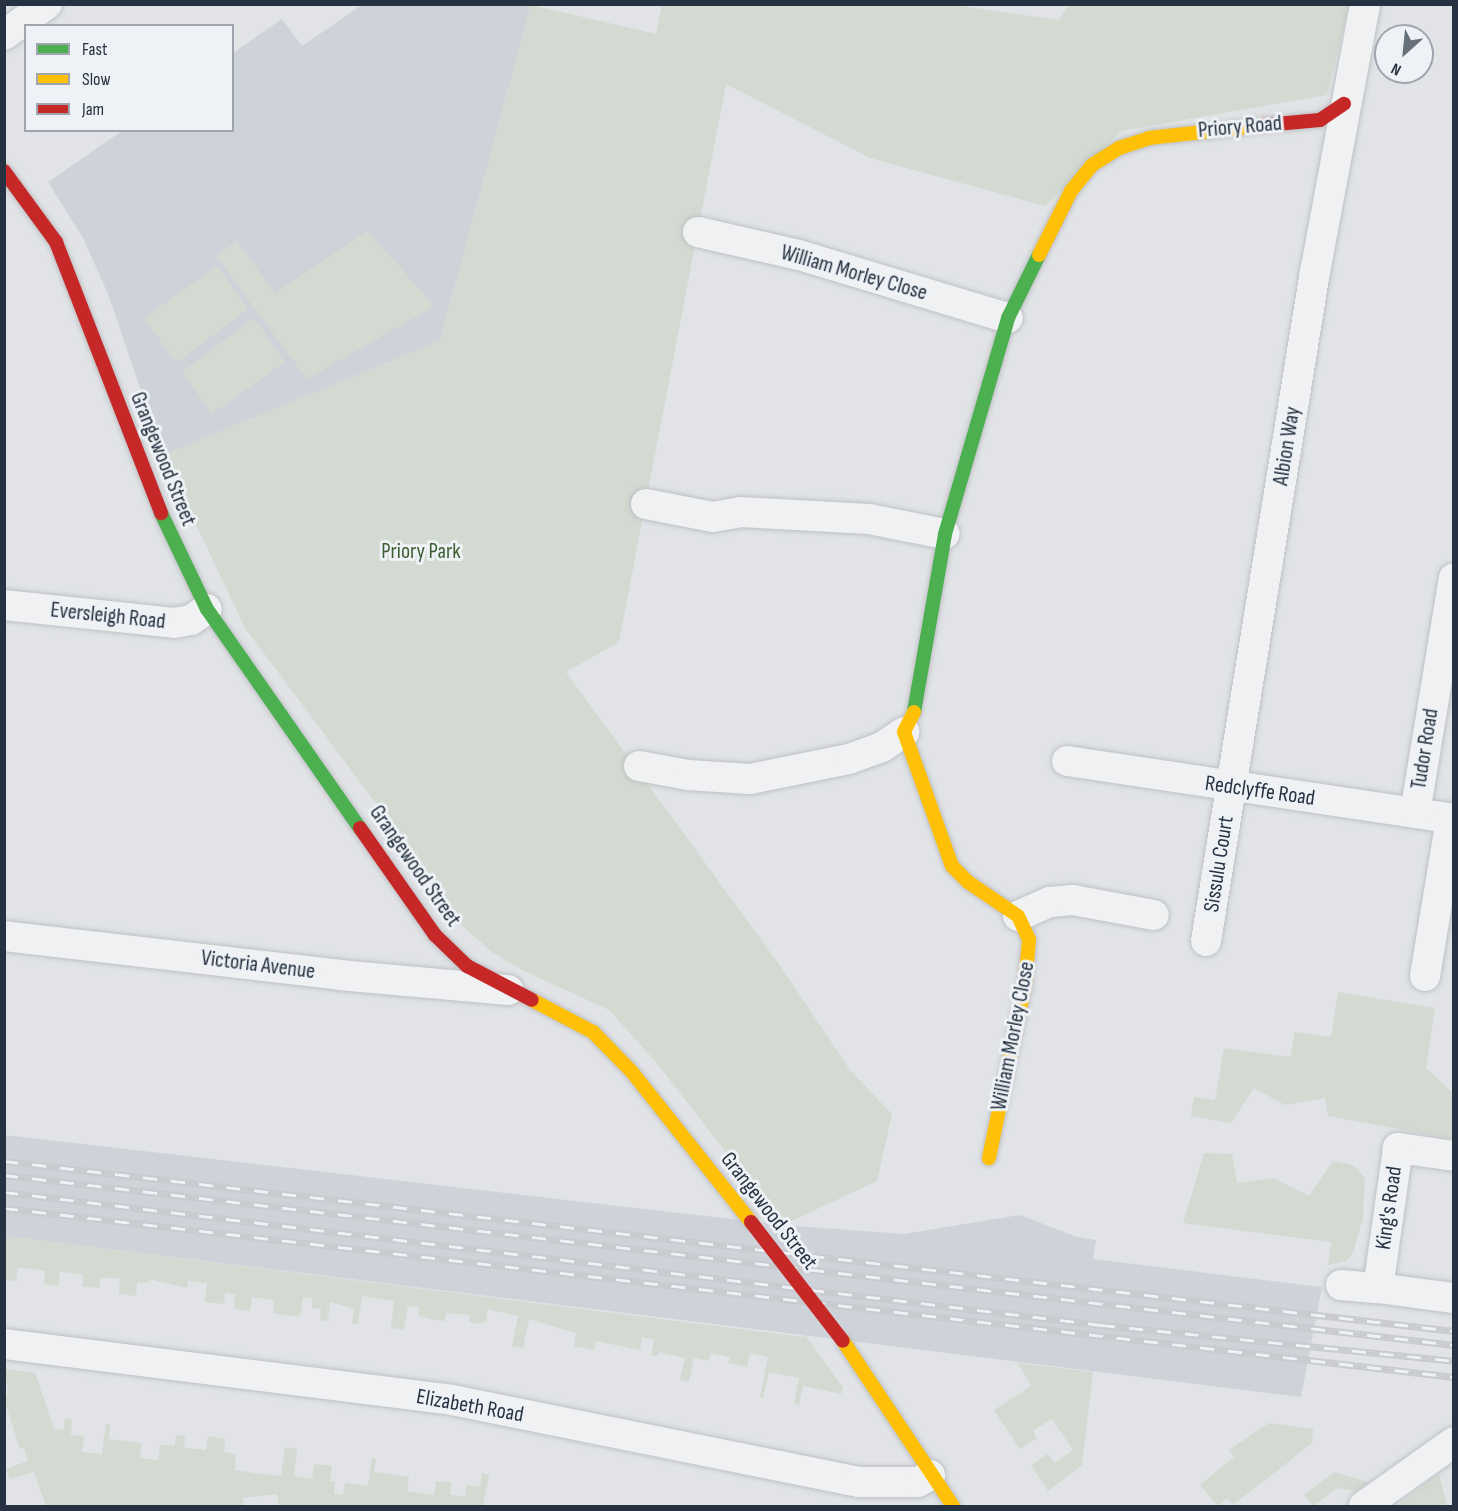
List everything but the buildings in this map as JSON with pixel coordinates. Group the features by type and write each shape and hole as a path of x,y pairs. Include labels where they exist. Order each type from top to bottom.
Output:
{"street":[{"path":"4,35 47,4"},
{"path":"1344,104 1365,4"},
{"name":"Priory Road","path":"1008,318 1071,191 1092,165 1119,148 1149,138 1320,120 1344,104"},
{"name":"Albion Way","path":"1231,787 1344,104"},
{"name":"Grangewood Street","path":"4,171 56,242 149,487 207,609 435,935 467,966 512,990 548,1005 593,1032 632,1072 843,1341 930,1475 953,1506"},
{"name":"William Morley Close","path":"698,232 799,255 1008,318"},
{"path":"639,766 688,775 750,779 849,759 882,747 904,732 913,720 945,534 1008,318"},
{"path":"646,504 713,517 741,512 869,519 945,534"},
{"name":"Tudor Road","path":"1415,813 1454,579"},
{"name":"Eversleigh Road","path":"4,605 174,623 191,620 207,609"},
{"path":"904,732 952,866 968,882 1018,916 1050,902 1073,900 1154,915"},
{"name":"Redclyffe Road","path":"1067,761 1452,819"},
{"name":"Sissulu Court","path":"1206,941 1231,787"},
{"path":"1425,976 1452,819"},
{"name":"William Morley Close","path":"988,1158 1029,960 1029,940 1018,916"},
{"name":"Victoria Avenue","path":"4,936 339,975 512,990"},
{"name":"King's Road","path":"1378,1288 1398,1148 1454,1156"},
{"path":"1341,1285 1454,1298"},
{"name":"Elizabeth Road","path":"4,1344 452,1400 859,1482 918,1482 930,1475"},
{"path":"1364,1506 1454,1442"}],"shaded area":[{"path":"362,5 531,5 440,341 163,455 108,294 84,240 48,182 121,132 234,132 234,52 282,19 302,46"},
{"path":"5,1135 783,1225 904,1234 1020,1215 1077,1237 1096,1240 1093,1259 1322,1287 1301,1397 5,1236"}],"green space":[{"name":"Priory Park","path":"662,4 945,4 1059,20 1069,5 1349,5 1327,95 1121,131 1045,206 870,158 726,84 619,642 566,672 781,967 850,1070 892,1114 877,1181 783,1225 655,1061 609,1010 522,970 492,952 456,920 387,818 245,628 163,455 440,341 531,5 656,34"},
{"path":"367,231 435,306 307,379 216,256 237,241 275,293"},
{"path":"217,266 248,309 176,363 144,318"},
{"path":"254,318 285,362 212,414 182,372"},
{"path":"1338,992 1435,1008 1426,1068 1453,1093 1453,1139 1328,1116 1325,1098 1285,1105 1254,1088 1231,1123 1191,1116 1194,1097 1215,1100 1224,1048 1290,1057 1295,1032 1331,1037"},
{"path":"1204,1153 1232,1154 1237,1183 1274,1178 1309,1196 1333,1161 1353,1165 1365,1178 1363,1218 1353,1253 1346,1261 1328,1265 1331,1242 1183,1223"},
{"path":"5,1236 803,1337 804,1333 843,1388 841,1394 803,1386 799,1405 794,1404 799,1378 769,1372 763,1398 760,1397 768,1357 750,1353 747,1367 728,1363 730,1357 711,1353 709,1361 694,1358 689,1382 680,1380 685,1358 659,1352 657,1356 651,1355 654,1340 642,1337 640,1350 596,1341 594,1350 574,1346 576,1333 529,1319 523,1348 512,1346 518,1316 488,1309 486,1321 480,1324 469,1322 470,1315 446,1313 445,1321 430,1319 419,1316 419,1307 408,1306 404,1330 391,1328 394,1301 362,1296 358,1324 352,1323 354,1309 330,1302 328,1321 320,1320 321,1309 312,1308 312,1298 303,1297 300,1317 273,1313 274,1300 252,1297 250,1311 234,1309 235,1294 225,1293 224,1304 205,1302 207,1283 188,1281 187,1288 149,1279 148,1283 137,1282 136,1296 119,1294 120,1279 101,1277 99,1288 82,1286 83,1275 72,1273 60,1272 58,1286 44,1284 45,1271 18,1267 16,1281 6,1280"},
{"path":"1018,1363 1093,1372 1082,1465 1048,1491 1031,1465 1048,1454 1054,1463 1073,1450 1052,1419 1033,1431 1037,1438 1020,1449 994,1410 1031,1386"},
{"path":"5,1369 35,1373 54,1429 64,1430 65,1418 72,1419 71,1435 84,1436 82,1452 102,1454 106,1424 110,1425 109,1439 142,1443 140,1458 158,1460 160,1445 175,1446 176,1435 185,1436 184,1448 206,1450 208,1436 225,1439 224,1452 236,1454 235,1470 281,1476 285,1447 297,1449 294,1476 312,1479 314,1464 332,1466 330,1481 335,1482 334,1494 343,1495 345,1483 368,1486 372,1458 376,1459 374,1472 409,1477 407,1491 434,1495 436,1481 451,1482 450,1495 465,1496 467,1485 480,1487 482,1473 489,1475 483,1506 279,1506 277,1494 243,1498 243,1506 46,1506 34,1472 10,1479 6,1469 28,1461 24,1448 20,1449 5,1402 8,1392"},
{"path":"1269,1423 1313,1429 1312,1443 1233,1505 1227,1498 1218,1506 1200,1485 1234,1457 1229,1450"},
{"path":"1334,1472 1368,1482 1356,1491 1337,1488 1313,1506 1304,1495"},
{"path":"1439,1474 1447,1506 1397,1506"}],"railway":[{"path":"4,1161 1454,1331"},
{"path":"4,1175 1454,1345"},
{"path":"4,1192 1101,1325 1454,1361"},
{"path":"4,1208 1454,1377"}],"traffic: fast":[{"path":"914,712 945,534 1008,318 1039,255"},
{"path":"161,513 207,609 360,828"}],"traffic: slow":[{"path":"1039,255 1071,191 1092,165 1119,148 1149,138 1265,125"},
{"path":"914,712 904,732 952,866 968,882 1018,916 1029,940 1025,984 989,1158"},
{"path":"532,1000 593,1032 632,1072 751,1222"},
{"path":"843,1341 953,1506"}],"traffic: jam":[{"path":"1265,125 1320,120 1344,104"},
{"path":"4,171 56,242 161,513"},
{"path":"360,828 435,935 467,966 532,1000"},
{"path":"751,1222 843,1341"}]}
